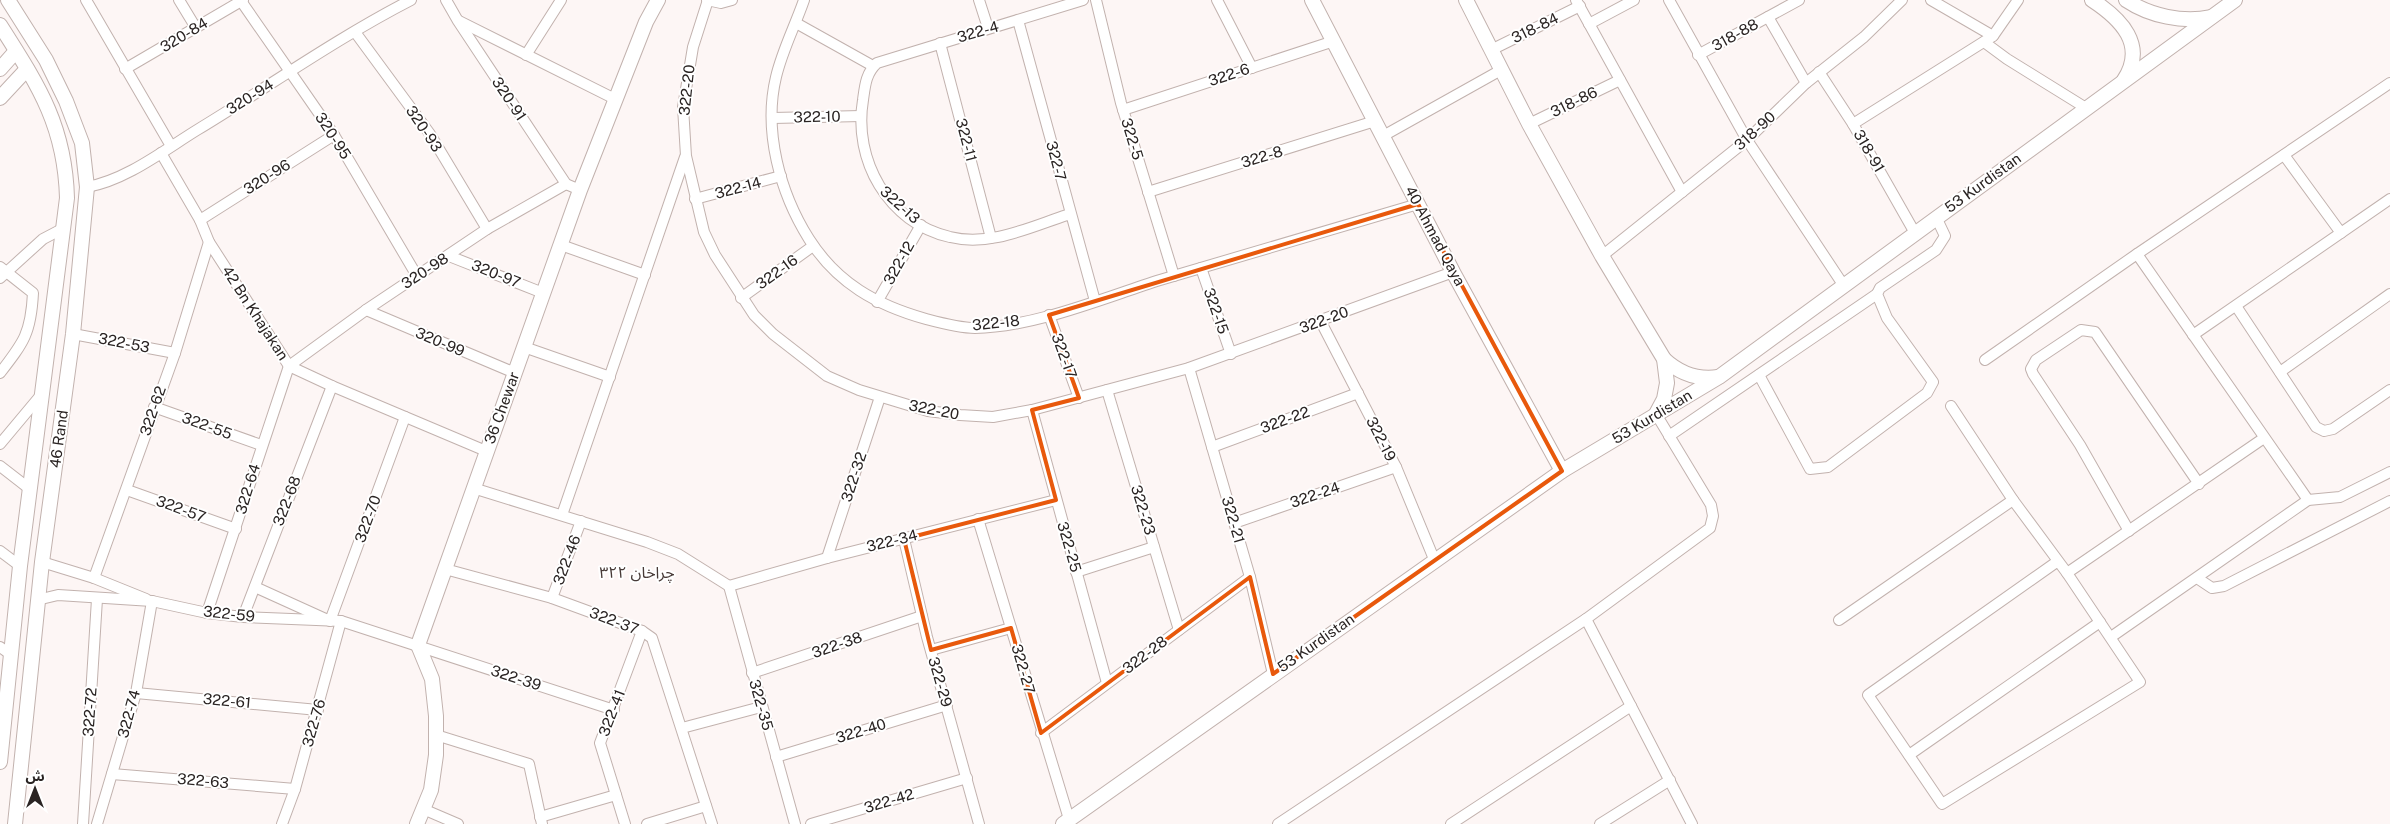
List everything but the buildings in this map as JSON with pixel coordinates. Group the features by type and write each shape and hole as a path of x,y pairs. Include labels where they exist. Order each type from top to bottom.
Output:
{"main road":[{"name":"46 Rand","path":"8,0 46,60 66,101 82,143 87,187 73,334 37,600 14,824"},
{"name":"36 Chewar","path":"418,645 472,488 562,245 580,190 646,22 658,0"},
{"name":"40 Ahmad Qaya","path":"1312,0 1453,272 1562,471"},
{"path":"1466,0 1528,124 1602,256 1664,359 1677,370 1693,376 1719,377"},
{"path":"2092,0 2116,17 2128,31 2133,54 2131,71 2124,81"},
{"path":"2126,0 2156,15 2202,19 2214,16"},
{"name":"53 Kurdistan","path":"1066,822 1434,559 1562,471 1719,377 2235,0"},
{"name":"46 Rand","path":"0,25 46,102 62,143 66,178 64,228 31,490 5,650 0,762"},
{"path":"0,69 16,51"},
{"path":"0,98 27,69"},
{"path":"57,276 79,278"},
{"path":"1656,414 1666,392 1667,375 1664,359"},
{"path":"417,824 431,790 436,755 432,679 418,645"}],"street":[{"path":"86,0 125,70 171,146"},
{"path":"178,0 196,28"},
{"name":"320-84","path":"125,70 242,0"},
{"name":"320-95","path":"242,0 334,135 417,276"},
{"name":"320-94","path":"87,187 107,184 355,32 391,4 411,0"},
{"name":"320-91","path":"446,0 566,184"},
{"path":"526,55 561,0"},
{"path":"707,0 721,3 732,0"},
{"name":"322-20","path":"707,0 693,47 686,83 683,132 695,199 704,232 714,256 741,298 754,315 773,334 827,376 880,397 928,411 960,416 994,417 1032,410 1189,368 1321,322 1453,272"},
{"name":"322-18","path":"804,0 776,77 773,96 774,143 781,176 794,210 813,246 831,268 849,285 878,302 932,320 974,328 1049,315 1418,204"},
{"path":"979,0 988,28"},
{"name":"322-4","path":"873,66 877,62 1083,0"},
{"name":"322-5","path":"1096,0 1123,110 1174,276"},
{"path":"1217,0 1252,68"},
{"path":"1589,24 1634,0"},
{"path":"1669,0 1747,140 1844,286"},
{"name":"318-88","path":"1698,55 1799,0"},
{"name":"318-90","path":"1602,256 1747,140 1806,83 1864,37 1902,0"},
{"path":"1931,0 1989,39 2007,59 2086,108"},
{"path":"1853,124 1989,39 2018,0"},
{"path":"1578,3 1682,192"},
{"name":"318-84","path":"1491,50 1578,3"},
{"path":"1768,17 1806,83"},
{"name":"322-7","path":"1018,20 1095,301"},
{"path":"458,21 615,99"},
{"path":"796,23 873,66"},
{"name":"320-93","path":"355,32 430,134 487,229"},
{"name":"322-6","path":"1123,110 1334,41"},
{"name":"322-11","path":"940,43 991,238"},
{"name":"322-13","path":"873,66 869,70 865,83 861,116 865,157 877,184 894,204 921,224 951,238 991,238 1068,215 1071,216"},
{"path":"1383,136 1501,70"},
{"name":"318-91","path":"1819,72 1853,124 1915,233"},
{"name":"318-86","path":"1528,124 1620,80"},
{"path":"1985,360 2137,254 2390,83"},
{"name":"322-10","path":"773,118 861,116"},
{"name":"322-8","path":"1148,192 1375,121"},
{"name":"320-96","path":"200,220 334,135"},
{"name":"42 Bn Khajakan","path":"161,152 200,220 209,242 289,366 486,451"},
{"path":"2284,155 2342,233"},
{"path":"562,515 686,156"},
{"name":"322-14","path":"695,199 781,176"},
{"path":"566,184 580,190"},
{"name":"320-98","path":"289,366 366,310 487,229 566,184"},
{"path":"2193,335 2390,199"},
{"path":"1669,436 1877,294 1880,288 1936,250 1945,236 1936,217"},
{"name":"322-12","path":"878,302 921,224"},
{"path":"0,373 21,345 32,320 33,293 2,272 43,239 64,228"},
{"name":"322-62","path":"94,578 127,490 209,242"},
{"path":"562,245 646,275"},
{"name":"322-16","path":"741,298 813,246"},
{"path":"2137,254 2308,500"},
{"name":"320-97","path":"449,256 543,293"},
{"name":"322-15","path":"1201,268 1231,354"},
{"path":"1759,375 1810,469 1828,466 1927,393 1933,382 1887,318 1877,294"},
{"path":"2280,372 2390,294"},
{"path":"2236,306 2316,427 2324,431 2333,429 2390,390"},
{"name":"320-99","path":"366,310 515,373"},
{"name":"322-17","path":"1049,315 1079,398"},
{"name":"322-19","path":"1321,322 1396,466 1434,559"},
{"path":"2129,531 2080,445 2033,374 2031,369 2036,360 2081,330 2095,332 2199,484"},
{"name":"322-53","path":"73,334 174,352"},
{"path":"524,347 610,377"},
{"name":"322-64","path":"207,612 236,529 261,445 289,366"},
{"name":"322-21","path":"1189,368 1250,577 1273,674"},
{"name":"322-68","path":"243,617 332,386"},
{"name":"322-23","path":"1106,390 1179,630"},
{"name":"322-22","path":"1212,447 1358,393"},
{"path":"0,444 42,394"},
{"name":"322-32","path":"827,558 880,397"},
{"path":"1951,406 2013,500 2067,573 2140,682 1942,804 1868,695 2058,562"},
{"name":"322-55","path":"154,407 261,445"},
{"name":"322-25","path":"1032,410 1107,683"},
{"path":"1278,824 1586,619 1710,528 1713,516 1711,505 1656,414"},
{"name":"322-70","path":"330,621 405,417"},
{"path":"2067,573 2264,438"},
{"path":"0,466 31,490"},
{"name":"322-24","path":"1234,523 1396,466"},
{"path":"2111,637 2308,500 2340,497 2390,472"},
{"path":"472,488 581,521 678,554 729,586"},
{"name":"322-57","path":"127,490 236,529"},
{"name":"322-34","path":"729,586 827,558 1056,500"},
{"path":"1839,620 2013,500"},
{"path":"2197,578 2212,588 2224,586 2390,501"},
{"name":"322-27","path":"978,519 1066,822"},
{"name":"322-46","path":"552,598 581,521"},
{"name":"322-29","path":"904,539 922,616 979,824"},
{"path":"1076,572 1154,547"},
{"path":"0,551 20,566"},
{"path":"42,562 94,578 152,601"},
{"name":"322-37","path":"445,569 552,598 642,631 652,638 659,652 712,824"},
{"name":"322-28","path":"1041,733 1250,577"},
{"name":"322-35","path":"729,586 795,824"},
{"path":"255,587 330,621"},
{"name":"322-59","path":"37,600 58,595 97,599 152,601 243,617 341,621 418,645"},
{"name":"322-72","path":"83,824 97,599"},
{"name":"322-74","path":"97,824 136,693 152,601"},
{"name":"322-38","path":"752,674 922,616"},
{"path":"1586,619 1692,824"},
{"name":"322-76","path":"287,823 341,621"},
{"path":"1909,755 2100,622"},
{"path":"931,650 1011,628"},
{"name":"322-41","path":"625,824 600,743 614,710 642,631"},
{"name":"322-39","path":"418,645 614,710"},
{"name":"322-61","path":"136,693 318,710"},
{"name":"322-40","path":"776,757 947,705"},
{"path":"1451,824 1631,706"},
{"path":"682,728 761,707"},
{"path":"436,735 529,764 541,820 616,795"},
{"name":"322-63","path":"112,774 295,789"},
{"name":"322-42","path":"811,824 967,778"},
{"path":"1600,824 1670,780"},
{"path":"647,824 706,806"},
{"path":"423,809 458,824"}],"highlighted area":[{"path":"1418,204 1562,471 1273,674 1250,577 1041,733 1011,628 931,650 904,539 1056,500 1032,410 1079,398 1049,315"}],"district":[{"name":"چراخان ٣٢٢","path":"637,572"}]}
